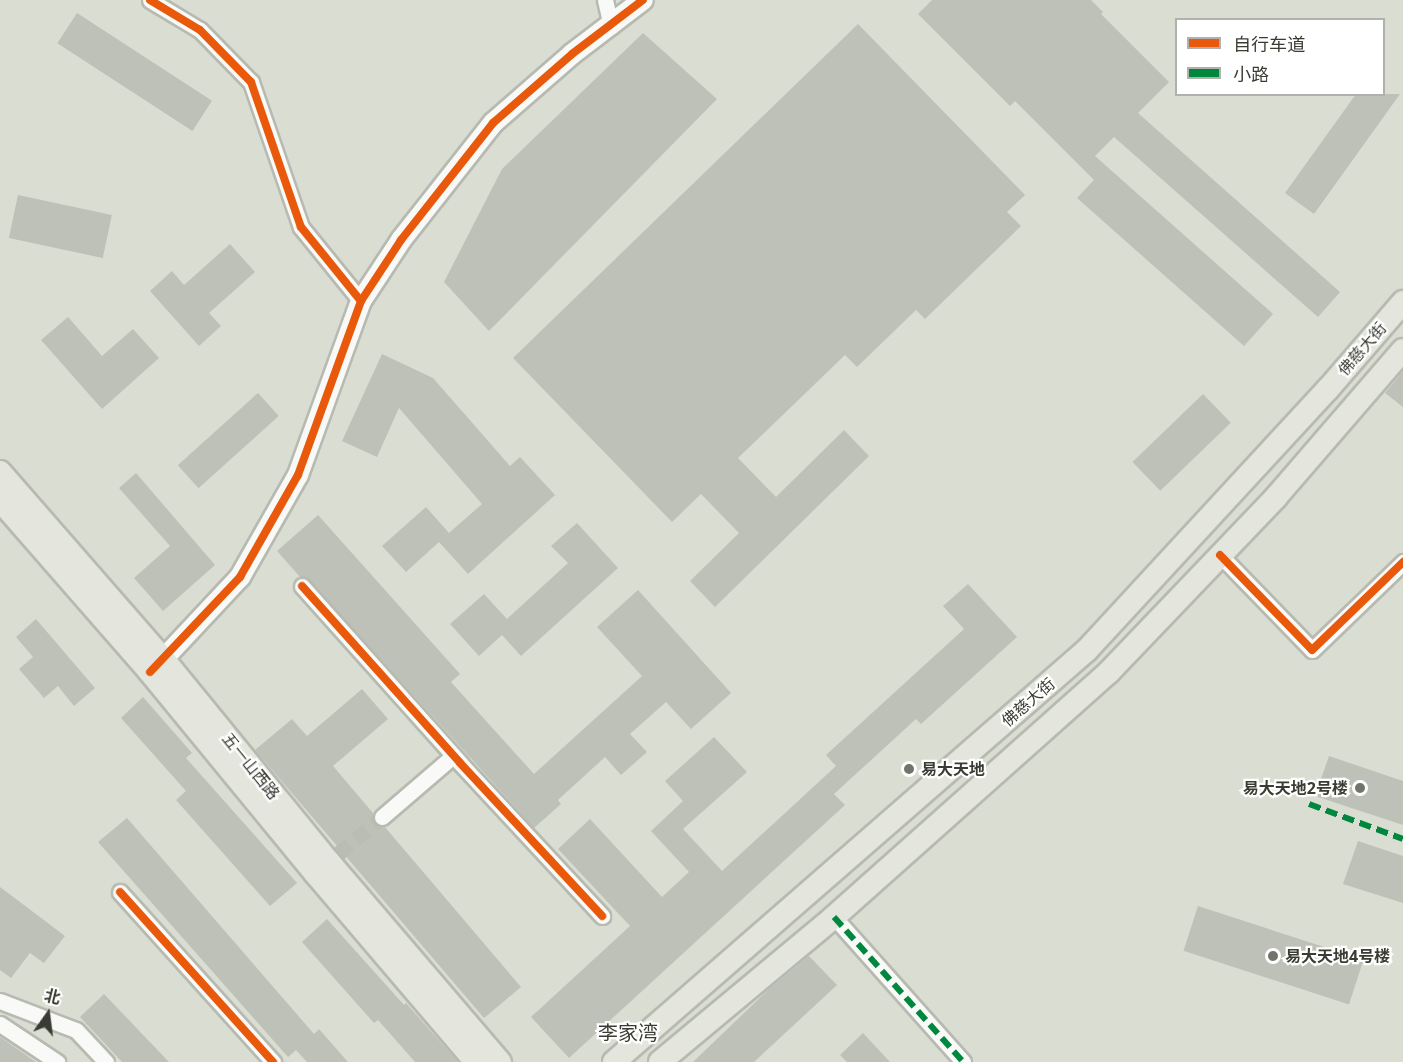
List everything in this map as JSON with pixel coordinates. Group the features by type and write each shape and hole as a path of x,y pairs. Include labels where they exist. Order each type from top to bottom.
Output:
{"main road":[{"name":"佛慈大街","path":"614,1062 1087,650 1328,388 1403,302"},
{"name":"佛慈大街","path":"660,1062 834,917 1109,672 1276,497 1403,350"},
{"name":"五一山西路","path":"0,472 157,666 315,873 476,1062"},
{"name":"五一山西路","path":"0,500 334,858 500,1062"}],"street":[{"path":"150,0 200,30 251,82 301,227 361,301"},
{"path":"605,0 611,26"},
{"path":"157,666 240,577 298,475 361,301 401,240 493,123 572,54 643,0"},
{"path":"1220,555 1312,650 1403,562"},
{"path":"302,586 453,756 602,916"},
{"path":"382,817 453,756"},
{"path":"120,892 273,1062"},
{"path":"834,917 963,1062"},
{"path":"0,1001 76,1030 106,1062"},
{"path":"0,1024 48,1060"}],"building":[{"path":"932,0 1091,0 1103,12 1101,14 1169,82 1138,113 1340,292 1318,317 1114,137 1095,156 1273,314 1244,346 1077,198 1094,180 1015,101 1010,106 918,14"},
{"path":"77,13 212,101 192,131 57,43"},
{"path":"858,24 1025,195 1007,212 1021,226 925,319 916,310 857,367 845,355 738,458 776,497 844,430 869,456 715,607 690,581 739,533 701,494 672,522 513,358"},
{"path":"643,33 717,99 489,331 444,282 502,169"},
{"path":"1400,94 1314,214 1285,193 1355,96"},
{"path":"18,195 112,215 103,258 9,238"},
{"path":"230,244 255,272 209,313 221,326 199,346 150,291 172,271 184,285"},
{"path":"68,317 102,356 133,329 159,358 102,409 41,340"},
{"path":"382,354 433,378 510,466 520,457 555,495 468,574 439,542 406,572 382,546 426,507 449,533 482,504 399,408 377,457 342,441"},
{"path":"1403,371 1403,407 1385,393"},
{"path":"258,393 279,416 198,488 178,465"},
{"path":"1203,394 1231,423 1160,491 1133,462"},
{"path":"136,473 215,565 163,611 134,578 170,546 119,488"},
{"path":"318,515 460,674 451,682 534,774 642,676 597,627 638,590 731,693 691,729 666,702 630,734 647,752 621,775 605,757 558,800 561,804 534,828 309,580 300,577 277,551"},
{"path":"577,523 618,568 521,656 502,635 479,656 450,624 484,594 507,619 568,563 551,546"},
{"path":"968,584 1017,637 921,724 916,719 834,794 845,805 569,1058 531,1017 630,926 558,849 590,819 662,897 689,872 651,831 683,801 665,781 714,737 747,772 683,829 722,871 836,766 826,755 964,629 943,606"},
{"path":"36,619 95,688 74,706 58,686 44,698 19,669 33,657 16,637"},
{"path":"362,689 388,719 333,766 373,813 374,823 384,826 521,987 484,1018 255,750 292,719 307,736"},
{"path":"143,697 192,753 186,758 297,883 270,906 176,800 186,791 121,718"},
{"name":"易大天地2号楼","path":"1329,756 1403,781 1403,825 1315,796"},
{"path":"127,818 314,1034 319,1029 348,1062 307,1062 296,1050 288,1057 98,842"},
{"path":"1358,841 1403,856 1403,903 1343,884"},
{"path":"0,887 65,936 44,963 30,953 11,978 0,970"},
{"name":"易大天地4号楼","path":"1198,906 1363,960 1349,1004 1183,951"},
{"path":"327,919 458,1062 415,1062 378,1020 374,1023 302,942"},
{"path":"809,956 837,985 754,1062 693,1062 769,989"},
{"path":"104,994 169,1062 122,1062 80,1017"},
{"path":"863,1033 890,1062 847,1062 840,1055"},
{"path":"0,1037 36,1062 0,1062"}],"tunnel":[{"path":"338,854 382,817"}],"marked path":[{"path":"1309,804 1403,839"},
{"path":"834,917 963,1062"}],"cycle path":[{"path":"150,0 200,30 251,82 301,227 361,301"},
{"path":"150,672 240,577 298,475 361,301 401,240 493,123 572,54 643,0"},
{"path":"1220,555 1312,650 1403,562"},
{"path":"302,586 460,763 602,916"},
{"path":"120,892 273,1062"}],"place":[{"name":"易大天地","path":"909,769"},
{"name":"易大天地2号楼","path":"1360,788"},
{"name":"易大天地4号楼","path":"1273,956"}],"district":[{"name":"李家湾","path":"628,1032"}]}
